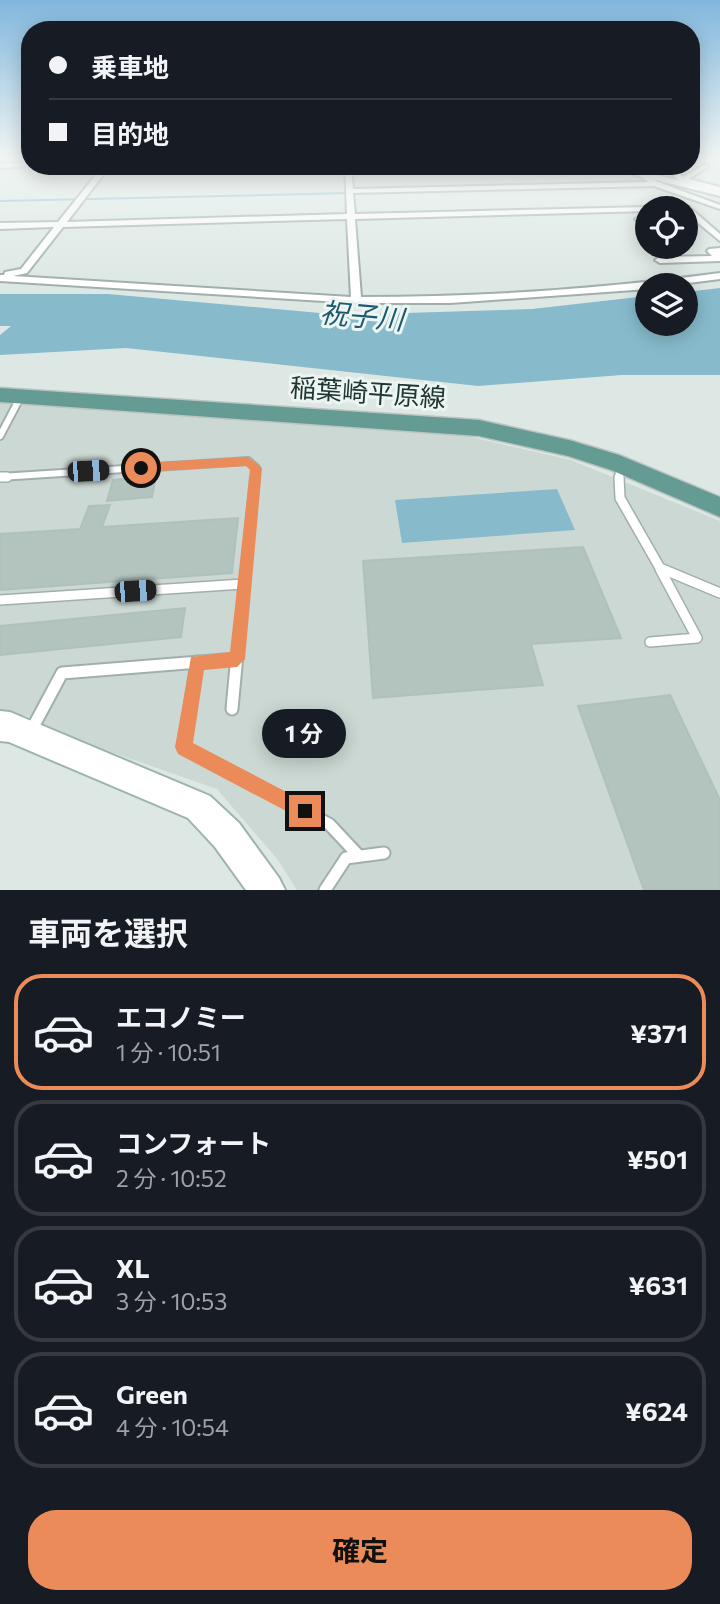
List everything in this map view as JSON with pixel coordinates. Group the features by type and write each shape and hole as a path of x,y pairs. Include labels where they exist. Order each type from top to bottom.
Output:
{"main road":[{"name":"稲葉崎平原線","path":"0,395 479,428 556,444 619,464 720,507"}],"street":[{"path":"0,277 24,271 80,200"},
{"path":"350,200 356,300"},
{"path":"698,208 718,207 701,200"},
{"path":"0,226 635,209"},
{"path":"698,219 720,238"},
{"path":"660,260 720,258 712,251 720,251"},
{"path":"698,279 720,276"},
{"path":"0,277 356,300 450,300 635,287"},
{"path":"14,731 199,807 227,835 267,890"}],"lane":[{"path":"0,436 22,395"},
{"path":"0,477 248,461 256,468 232,709"},
{"path":"619,464 620,498 697,638 650,642"},
{"path":"660,568 720,593"},
{"path":"0,600 243,584"},
{"path":"14,731 62,673 237,659"},
{"path":"197,662 184,747 329,824 359,856"},
{"path":"325,890 346,858 384,853"}],"shaded area":[{"path":"0,402 441,430 571,460 720,521 720,890 297,890 278,860 217,789 51,731 33,717 0,712"}],"water":[{"name":"祝子川","path":"720,288 720,375 622,375 478,386 126,348 0,355 0,335 11,326 0,326 0,294 108,294 342,315 532,309 635,297 635,336 698,336 698,291"},
{"path":"557,489 575,530 402,543 395,500"}],"building":[{"path":"156,476 152,497 107,501 113,480"},
{"path":"110,505 102,527 238,518 232,573 0,590 0,534 80,529 89,506"},
{"path":"583,547 621,638 531,644 543,685 373,698 363,561"},
{"path":"185,608 181,637 0,655 0,626"},
{"path":"670,695 720,800 720,890 644,890 578,706"}],"waterway":[{"path":"0,201 64,200"}],"route":[{"path":"141,468 248,461 256,468 237,659 197,662 184,747 305,811"}]}
